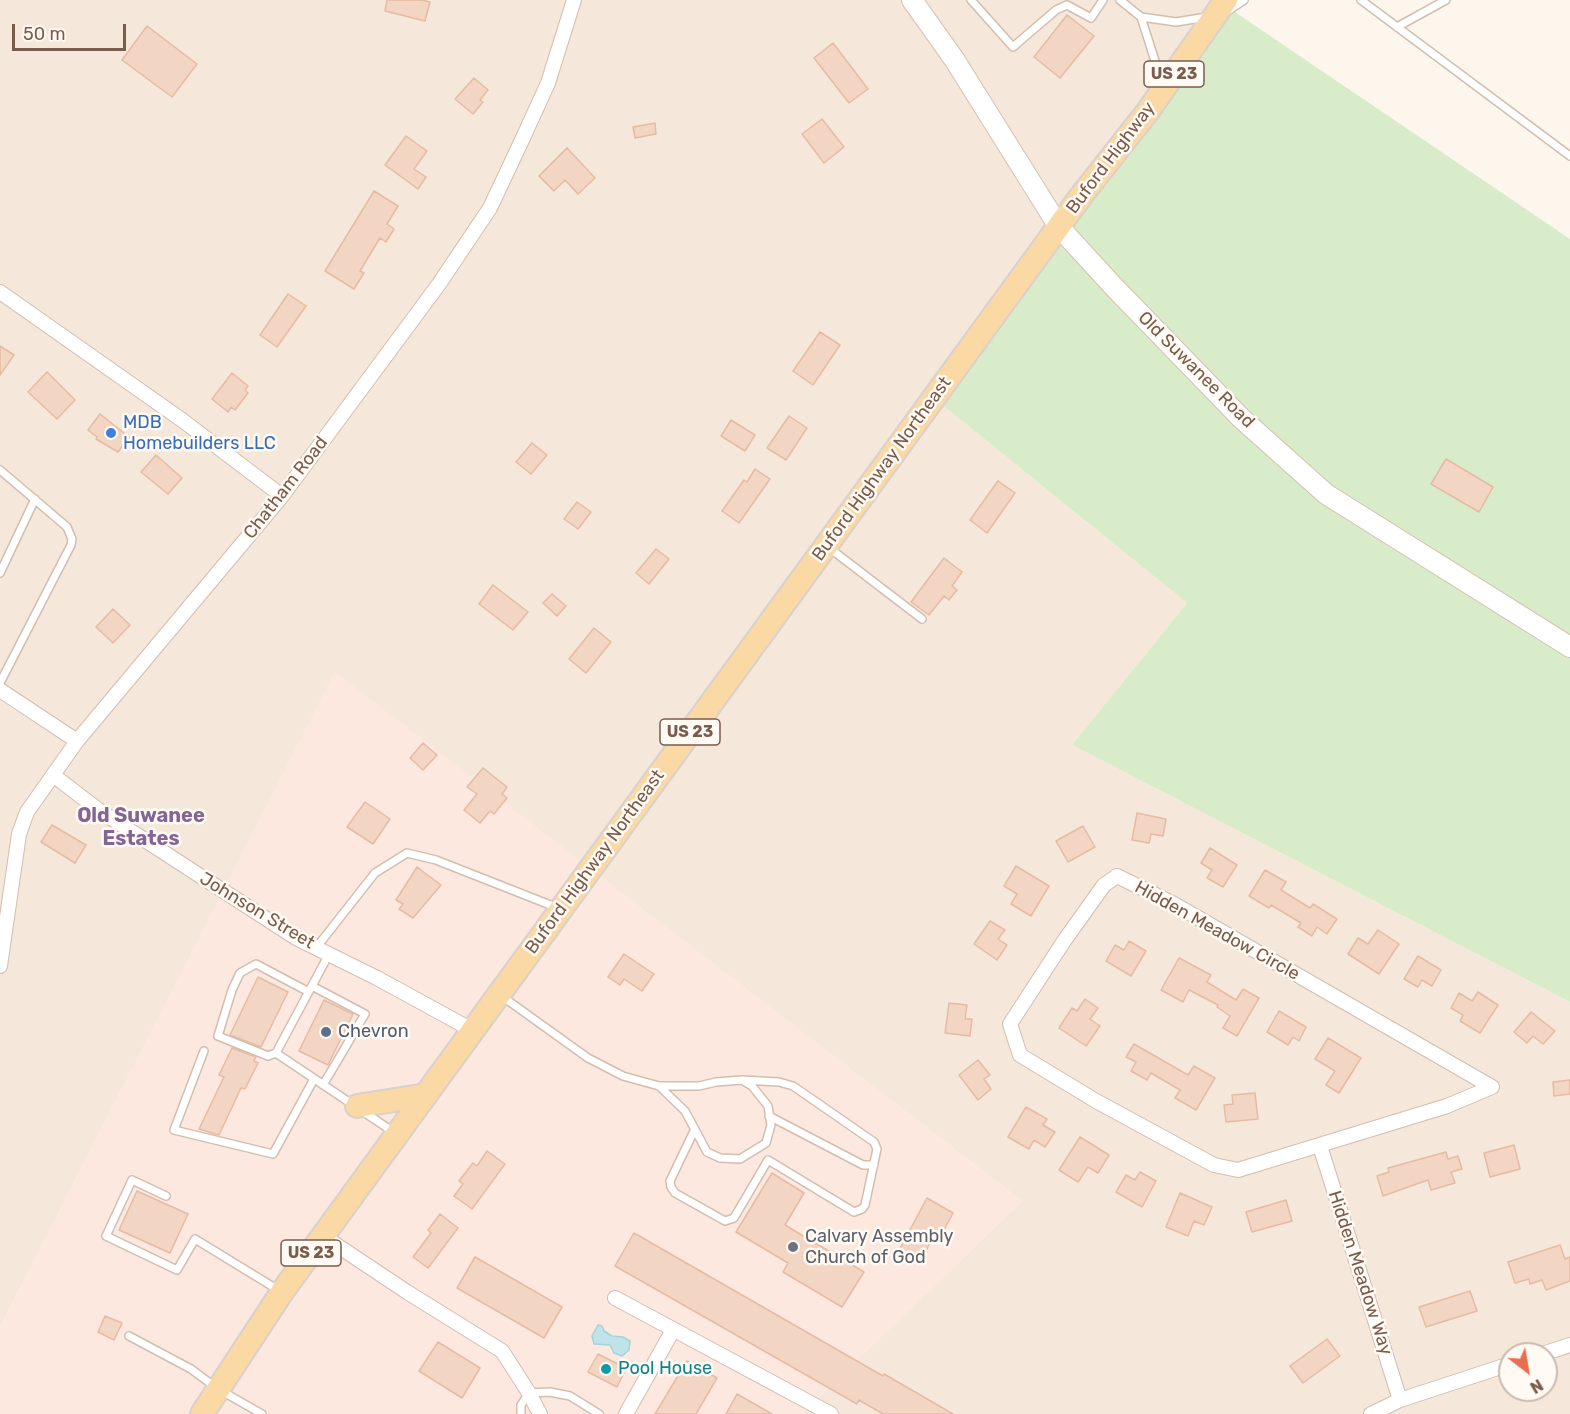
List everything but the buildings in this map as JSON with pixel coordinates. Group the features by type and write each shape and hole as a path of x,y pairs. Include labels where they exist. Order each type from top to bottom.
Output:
{"main road":[{"name":"Buford Highway","path":"1059,227 1163,89 1216,14"},
{"name":"Buford Highway Northeast","path":"202,1414 282,1292 1059,227"},
{"path":"357,1106 426,1095"}],"street":[{"name":"Chatham Road","path":"0,966 19,834 27,812 77,741 282,496 439,284 489,208 548,83 574,0"},
{"name":"Old Suwanee Road","path":"912,0 960,68 1059,227 1241,418 1326,494 1570,647"},
{"path":"0,292 182,420 282,496"},
{"path":"0,690 77,741"},
{"name":"Johnson Street","path":"53,775 100,811 296,938 377,978 472,1030"},
{"name":"Hidden Meadow Circle","path":"1117,876 1174,904 1492,1087 1447,1106 1320,1146 1238,1170 1214,1166 1096,1101 1020,1055 1010,1024 1104,885 1117,876"},
{"name":"Hidden Meadow Way","path":"1320,1146 1400,1400"},
{"path":"323,1236 502,1351 540,1414"},
{"path":"615,1298 831,1414"},
{"path":"626,1414 673,1330"},
{"path":"1371,1414 1400,1400 1498,1368"},
{"path":"799,1414 807,1401"}],"lane":[{"path":"971,0 1013,47 1056,9 1067,5 1091,18 1103,0"},
{"path":"1120,0 1141,17 1176,22 1216,14 1244,0"},
{"path":"1361,0 1570,156"},
{"path":"1397,27 1446,0"},
{"path":"1141,17 1163,89"},
{"path":"0,470 67,527 72,539 0,683"},
{"path":"0,573 35,499"},
{"path":"826,545 922,619"},
{"path":"316,948 375,873 407,854 436,860 560,909"},
{"path":"323,1085 365,1014 311,989 256,964 240,973 232,990 218,1036 268,1056 276,1053 311,989 329,954"},
{"path":"499,993 588,1058 623,1076 659,1086 699,1086 742,1080 779,1082 793,1086 874,1142 877,1149 865,1205 854,1212 768,1160 758,1149"},
{"path":"204,1051 174,1130 273,1154 314,1079"},
{"path":"276,1053 397,1135"},
{"path":"659,1086 685,1111 707,1152 720,1158 740,1160 766,1143 771,1125 768,1106 752,1086 742,1080"},
{"path":"769,1116 863,1165 874,1165"},
{"path":"694,1131 670,1181 671,1187 675,1192 725,1221 734,1218 768,1160"},
{"path":"166,1196 132,1180 106,1236 177,1270 195,1239 282,1292"},
{"path":"129,1336 191,1369 218,1389 262,1414"},
{"path":"521,1414 521,1406 529,1393 550,1392 570,1396 599,1414"}],"shaded area":[{"path":"0,0 1235,0 940,403 1187,603 1072,745 1570,1002 1570,1414 801,1414 1022,1201 335,673 0,1327"},
{"path":"335,672 1022,1201 801,1414 0,1414 0,1327"}],"green space":[{"path":"1229,8 1570,239 1570,1002 1072,745 1187,603 940,403"}],"water":[{"path":"598,1325 612,1336 623,1337 630,1341 629,1350 622,1356 614,1353 610,1345 594,1344 592,1336"}],"place":[{"name":"MDB Homebuilders LLC","path":"111,433"},
{"name":"Chevron","path":"326,1032"},
{"name":"Calvary Assembly Church of God","path":"793,1247"},
{"name":"Pool House","path":"606,1369"}],"district":[{"name":"Old Suwanee Estates","path":"141,828"}]}
